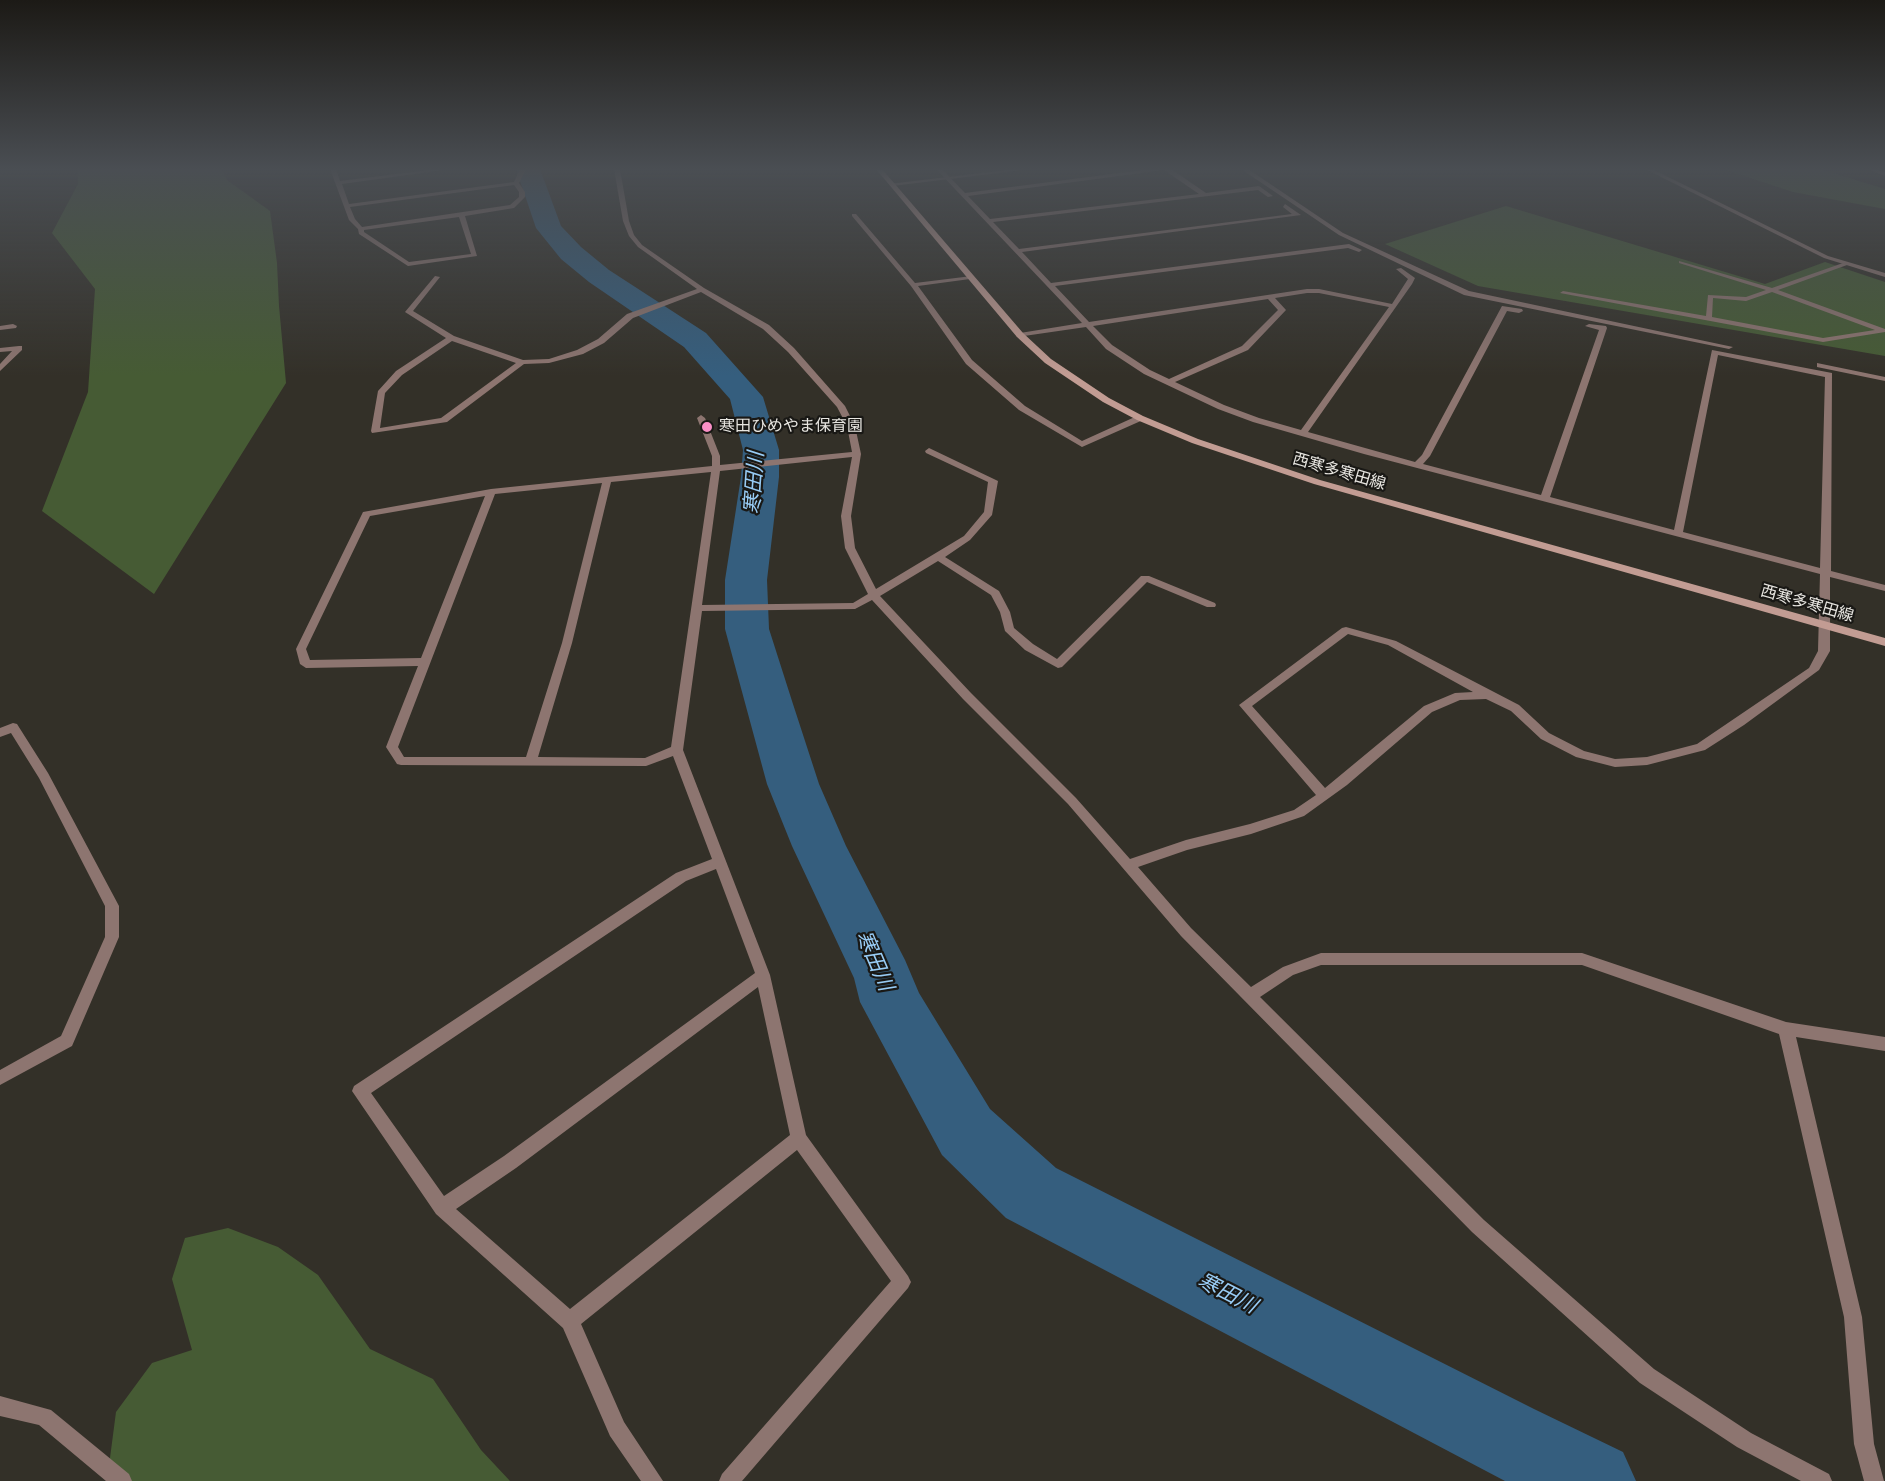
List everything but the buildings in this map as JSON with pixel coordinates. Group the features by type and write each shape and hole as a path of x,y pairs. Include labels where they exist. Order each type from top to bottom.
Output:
{"main road":[{"name":"西寒多寒田線","path":"937,238 1020,335 1057,367 1106,400 1140,418 1195,441 1317,482 1885,642"}],"street":[{"path":"370,238 408,264 475,255 470,238"},
{"path":"634,238 652,256 766,327 791,350 841,406 852,426 856,454 846,516 850,548 874,596 967,696 1072,801 1186,932 1478,1226 1647,1376 1744,1440 1822,1481"},
{"path":"873,238 913,285 969,362 1022,408 1082,444 1140,418"},
{"path":"1005,238 1108,347 1147,372 1238,414 1303,434 1885,588"},
{"path":"1017,251 1118,238"},
{"path":"1350,238 1467,293 1885,379"},
{"path":"1788,238 1826,257 1885,275"},
{"path":"1049,285 1349,246 1405,272 1412,278 1303,434"},
{"path":"437,277 410,312 451,338 522,362 549,361 580,352 601,341 630,316 702,289"},
{"path":"913,285 970,277"},
{"path":"1020,335 1319,291 1393,306"},
{"path":"1169,382 1245,348 1282,310 1271,298"},
{"path":"1418,464 1426,456 1504,308 1603,328 1545,498"},
{"path":"0,328 13,326"},
{"path":"451,338 399,373 381,393 375,431 444,420 522,362"},
{"path":"0,350 19,348 0,369"},
{"path":"1324,796 1245,705 1346,630 1392,643 1515,708 1545,736 1580,754 1615,763 1647,761 1701,747 1814,670 1824,651 1829,477 1829,375 1715,352 1678,532"},
{"path":"701,418 716,456 716,469 677,750 763,975 799,1137 902,1282 729,1481"},
{"path":"698,608 855,606 967,538 989,513 993,481 929,451"},
{"path":"424,662 306,664 301,650 366,514 491,492 856,454"},
{"path":"530,763 567,643 607,481"},
{"path":"491,492 392,747 401,761 646,762 677,750"},
{"path":"938,557 964,576 995,593 1005,612 1009,629 1029,647 1058,664 1145,578 1211,605"},
{"path":"1128,865 1186,845 1251,829 1299,813 1324,796 1428,709 1459,696 1488,695"},
{"path":"0,733 13,727 44,776 112,906 112,937 67,1041 0,1078"},
{"path":"653,1481 617,1429 570,1321 442,1208 360,1090 681,877 718,861"},
{"path":"1250,996 1288,970 1321,959 1582,959 1786,1029 1885,1044"},
{"path":"442,1208 528,1149 763,975"},
{"path":"1786,1029 1853,1317 1864,1444 1874,1481"},
{"path":"570,1321 799,1137"},
{"path":"0,1406 44,1417 122,1481"}],"lane":[{"path":"1563,293 1823,340 1883,331 1772,290 1681,262"},
{"path":"1709,318 1710,296 1746,298 1758,296 1845,264"}],"green space":[{"path":"56,238 274,238 286,383 154,594 42,511 88,392 95,289"},
{"path":"1404,238 1613,238 1765,284 1825,262 1885,282 1885,356 1478,286 1385,244"},
{"path":"228,1228 278,1247 318,1275 370,1349 433,1379 481,1450 510,1481 107,1481 116,1412 152,1363 192,1350 172,1279 185,1238"}],"waterway":[{"name":"寒田川","path":"558,238 571,253 599,276 695,340 746,397 761,450 760,477 746,580 747,629 768,701 793,784 819,846 884,978 891,1002 966,1132 1031,1193 1505,1438 1594,1481"}],"place":[{"name":"寒田ひめやま保育園","path":"707,427"}]}
